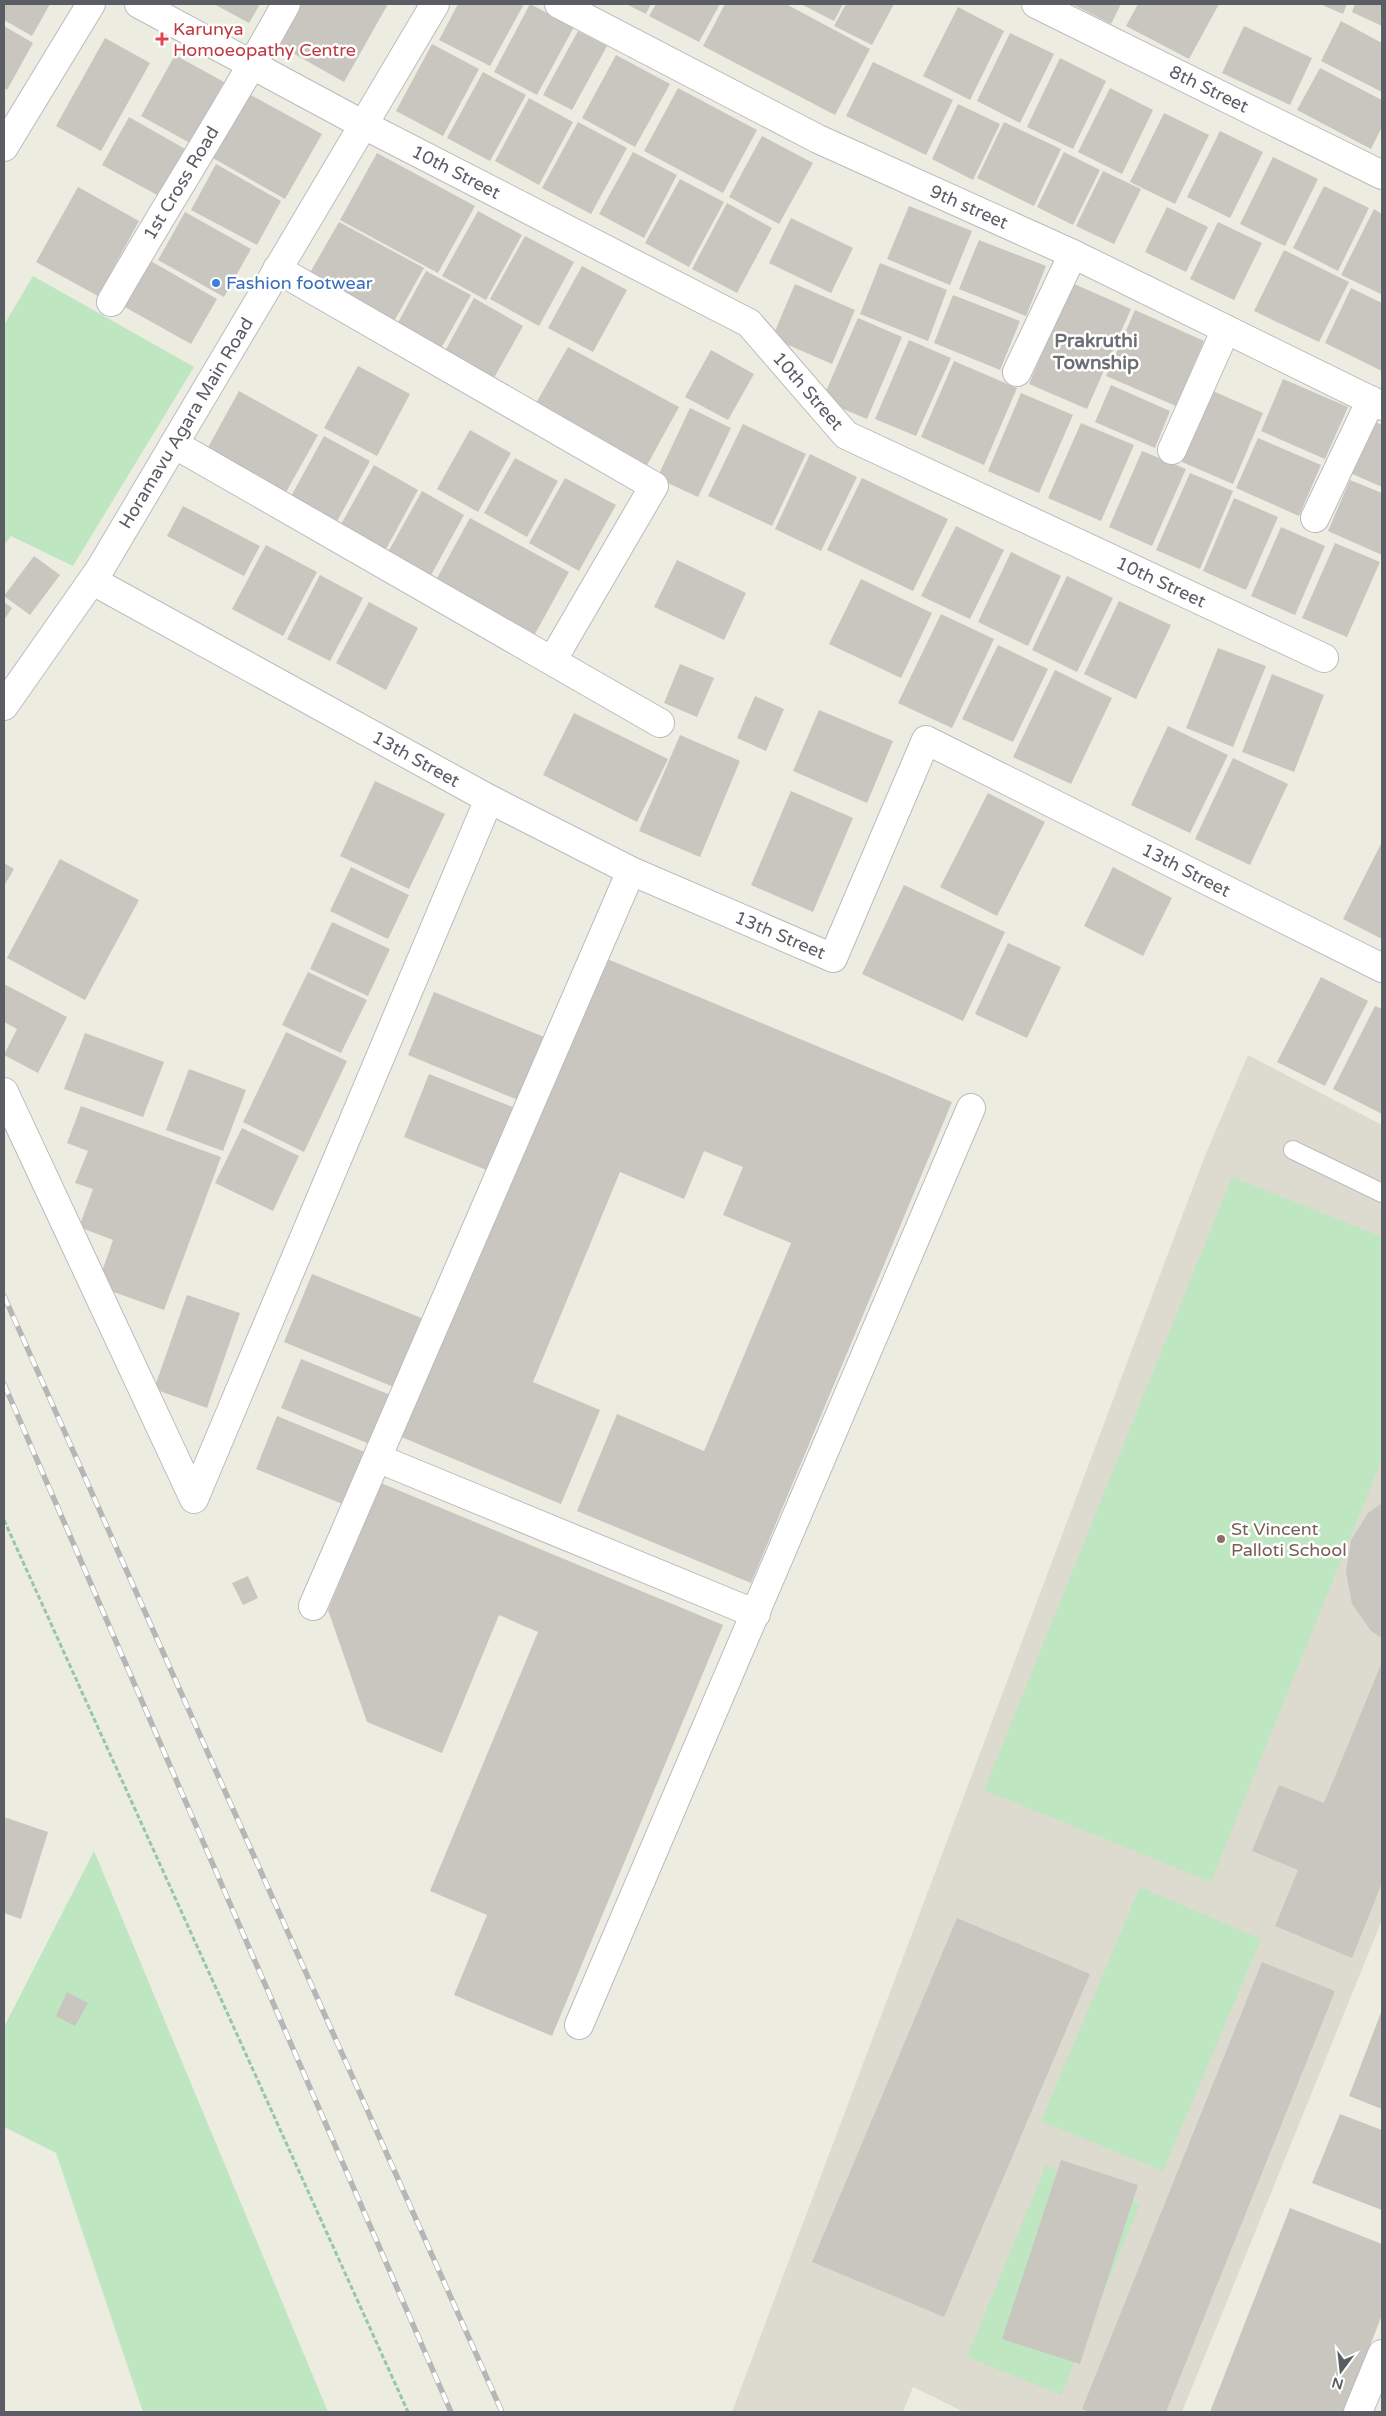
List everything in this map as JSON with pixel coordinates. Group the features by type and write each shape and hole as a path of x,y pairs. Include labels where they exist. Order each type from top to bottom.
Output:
{"street":[{"path":"4,147 91,4"},
{"name":"10th Street","path":"139,4 362,124 749,323 846,435 1324,658"},
{"name":"1st Cross Road","path":"111,302 173,194 253,65 286,4"},
{"name":"Horamavu Agara Main Road","path":"4,706 93,581 362,124 435,4"},
{"name":"9th street","path":"559,4 818,139 1073,254 1377,403"},
{"name":"8th Street","path":"1036,4 1382,175"},
{"path":"1017,372 1073,254"},
{"path":"277,269 654,486 552,661"},
{"path":"1172,450 1226,329"},
{"path":"1315,518 1377,403"},
{"path":"174,444 660,723"},
{"name":"13th Street","path":"93,581 489,799 631,871 833,958 926,740 1382,968"},
{"path":"4,1092 194,1499 489,799"},
{"path":"313,1606 631,871"},
{"path":"579,2025 971,1108"},
{"path":"377,1458 756,1614"},
{"path":"1358,2412 1382,2354"}],"lane":[{"path":"1293,1150 1382,1193"}],"path":[{"path":"4,1520 408,2412"}],"shaded area":[{"name":"St Vincent Palloti School","path":"1248,1055 1382,1125 1382,1920 1182,2412 964,2412 913,2387 903,2412 732,2412 1204,1158"}],"green space":[{"path":"33,276 194,367 73,566 11,536 4,545 4,325"},
{"path":"1232,1177 1382,1237 1382,1459 1211,1882 984,1790"},
{"path":"94,1851 328,2412 143,2412 56,2153 4,2127 4,2027"},
{"path":"1140,1887 1261,1939 1163,2171 1041,2121"},
{"path":"1046,2165 1140,2204 1061,2395 967,2357"}],"building":[{"path":"4,4 50,4 32,36 4,20"},
{"path":"214,4 260,4 249,23"},
{"path":"288,4 388,4 344,82 268,39"},
{"path":"458,4 524,4 490,66 439,40"},
{"path":"530,4 574,27 537,95 494,72"},
{"path":"626,4 651,4 646,14"},
{"path":"656,4 720,4 699,42 649,16"},
{"path":"725,4 786,4 870,49 835,115 703,46"},
{"path":"801,4 843,4 834,21"},
{"path":"846,4 894,4 872,45 834,26"},
{"path":"1072,4 1121,4 1111,24"},
{"path":"1138,4 1219,4 1189,59 1126,26"},
{"path":"1320,4 1347,4 1343,14"},
{"path":"1355,4 1382,4 1382,26 1352,12"},
{"path":"958,7 1004,31 970,100 923,76"},
{"path":"1341,21 1382,43 1382,92 1321,61"},
{"path":"4,26 33,43 7,90 4,88"},
{"path":"1244,26 1312,58 1290,105 1222,73"},
{"path":"578,31 607,46 572,110 543,95"},
{"path":"1010,33 1054,54 1020,123 977,101"},
{"path":"105,38 150,63 101,151 56,126"},
{"path":"432,44 479,69 443,136 396,111"},
{"path":"175,55 224,82 190,143 141,116"},
{"path":"616,55 670,84 635,147 582,118"},
{"path":"1060,58 1106,81 1073,149 1027,127"},
{"path":"873,62 953,100 926,155 846,116"},
{"path":"1320,68 1382,100 1382,127 1371,149 1297,110"},
{"path":"483,72 526,95 490,161 447,138"},
{"path":"678,88 757,130 723,193 644,151"},
{"path":"1110,88 1153,110 1122,174 1078,152"},
{"path":"247,93 322,134 285,199 211,157"},
{"path":"529,98 573,122 539,185 495,161"},
{"path":"958,104 1000,124 973,180 932,159"},
{"path":"1164,113 1209,135 1175,204 1130,182"},
{"path":"129,117 187,150 161,197 102,165"},
{"path":"578,122 627,148 591,214 542,188"},
{"path":"1004,122 1061,149 1034,206 977,178"},
{"path":"1220,131 1263,152 1230,218 1187,197"},
{"path":"762,136 813,163 779,224 729,197"},
{"path":"633,152 677,175 644,238 599,214"},
{"path":"1064,152 1100,170 1073,225 1037,207"},
{"path":"377,153 475,206 438,273 340,220"},
{"path":"1273,157 1318,179 1285,246 1240,224"},
{"path":"216,164 281,201 257,245 191,210"},
{"path":"1103,171 1141,189 1114,244 1076,226"},
{"path":"680,179 724,202 689,267 645,243"},
{"path":"1324,186 1369,208 1338,271 1293,248"},
{"path":"78,187 139,221 98,296 36,262"},
{"path":"727,203 772,228 737,293 692,269"},
{"path":"909,206 972,231 950,285 887,259"},
{"path":"1167,207 1208,227 1186,272 1145,252"},
{"path":"1374,209 1382,214 1381,294 1341,275"},
{"path":"478,211 522,235 486,300 442,276"},
{"path":"185,212 251,249 224,297 158,260"},
{"path":"791,218 853,248 831,293 769,263"},
{"path":"339,222 424,268 392,325 307,278"},
{"path":"1218,222 1262,243 1234,300 1190,279"},
{"path":"525,236 574,262 539,326 490,299"},
{"path":"979,240 1046,266 1026,316 959,289"},
{"path":"1284,250 1349,282 1319,342 1254,311"},
{"path":"149,260 217,299 191,344 123,306"},
{"path":"880,263 947,290 928,341 860,314"},
{"path":"582,266 627,290 593,352 548,328"},
{"path":"426,271 471,295 439,352 395,328"},
{"path":"1072,283 1131,309 1087,409 1029,384"},
{"path":"795,284 855,310 832,364 772,338"},
{"path":"1351,288 1382,303 1382,371 1325,343"},
{"path":"953,295 1020,321 1000,370 934,343"},
{"path":"474,298 523,326 494,378 445,351"},
{"path":"1135,310 1204,341 1176,406 1106,376"},
{"path":"858,318 902,337 867,419 822,400"},
{"path":"909,340 951,358 916,436 875,419"},
{"path":"568,347 679,407 646,467 535,405"},
{"path":"711,350 754,374 728,420 685,397"},
{"path":"954,361 1017,388 984,465 921,437"},
{"path":"358,366 410,394 377,456 324,428"},
{"path":"1283,379 1348,407 1325,459 1261,431"},
{"path":"1111,385 1170,411 1155,448 1095,422"},
{"path":"239,391 318,435 285,494 206,451"},
{"path":"1213,391 1263,413 1233,484 1182,462"},
{"path":"1021,393 1073,415 1039,493 988,471"},
{"path":"690,408 731,428 698,497 657,478"},
{"path":"1371,420 1382,425 1382,487 1348,472"},
{"path":"1081,423 1134,445 1101,521 1048,498"},
{"path":"743,424 806,454 772,526 708,496"},
{"path":"470,430 511,453 478,512 437,489"},
{"path":"324,436 370,461 335,525 289,500"},
{"path":"1258,438 1321,465 1299,516 1236,488"},
{"path":"1142,451 1186,469 1152,546 1109,527"},
{"path":"810,454 857,477 821,551 775,529"},
{"path":"515,458 558,481 527,537 484,513"},
{"path":"374,465 418,490 385,551 340,526"},
{"path":"1190,473 1233,491 1200,569 1156,550"},
{"path":"565,478 616,505 579,571 529,543"},
{"path":"862,478 948,519 913,591 827,550"},
{"path":"1350,480 1382,493 1382,555 1328,531"},
{"path":"422,491 464,515 430,577 387,554"},
{"path":"1234,498 1278,517 1246,590 1203,571"},
{"path":"183,506 260,546 244,576 167,536"},
{"path":"470,518 569,572 535,634 436,580"},
{"path":"956,526 1004,550 970,619 921,596"},
{"path":"1281,527 1325,546 1295,615 1251,596"},
{"path":"1335,543 1380,562 1347,637 1302,618"},
{"path":"266,545 317,572 283,636 232,609"},
{"path":"1011,552 1061,576 1028,646 978,622"},
{"path":"34,556 60,575 30,615 4,596"},
{"path":"677,560 746,593 724,640 654,607"},
{"path":"320,575 363,598 330,661 287,639"},
{"path":"1067,576 1113,598 1077,672 1032,650"},
{"path":"861,579 932,613 901,678 829,644"},
{"path":"1119,601 1171,625 1136,699 1084,674"},
{"path":"4,602 12,608 4,620"},
{"path":"369,602 418,628 386,690 336,663"},
{"path":"941,614 994,639 952,728 898,703"},
{"path":"998,645 1048,669 1013,742 962,719"},
{"path":"1218,648 1266,666 1233,747 1186,728"},
{"path":"680,664 714,678 697,717 664,703"},
{"path":"1055,670 1112,698 1071,784 1013,757"},
{"path":"1272,674 1324,695 1294,772 1242,752"},
{"path":"755,696 784,709 766,751 737,738"},
{"path":"819,710 893,741 867,803 793,771"},
{"path":"574,713 668,759 637,822 543,775"},
{"path":"1168,726 1228,755 1190,833 1131,805"},
{"path":"680,735 740,761 700,857 639,831"},
{"path":"1233,758 1288,784 1250,865 1195,839"},
{"path":"375,781 445,814 409,889 340,856"},
{"path":"791,791 853,818 813,912 751,885"},
{"path":"988,793 1045,822 997,916 940,887"},
{"path":"1382,842 1382,939 1343,919"},
{"path":"60,859 139,900 85,1000 7,958"},
{"path":"4,863 14,869 4,886"},
{"path":"351,867 409,895 388,939 330,911"},
{"path":"1113,867 1172,898 1143,956 1084,926"},
{"path":"904,885 1005,932 963,1021 862,974"},
{"path":"332,922 390,949 368,996 310,969"},
{"path":"1008,943 1061,967 1027,1038 975,1014"},
{"path":"600,956 952,1102 751,1583 577,1511 617,1414 704,1451 791,1243 723,1215 743,1167 704,1151 684,1199 620,1172 533,1382 600,1410 561,1504 399,1436"},
{"path":"308,972 367,1000 341,1053 282,1025"},
{"path":"1321,977 1368,1001 1325,1086 1277,1062"},
{"path":"4,984 67,1017 38,1073 4,1055 17,1029 4,1022"},
{"path":"434,992 549,1039 523,1102 408,1055"},
{"path":"1375,1006 1382,1009 1382,1114 1333,1089"},
{"path":"286,1032 347,1061 304,1152 243,1122"},
{"path":"85,1033 164,1062 143,1117 64,1089"},
{"path":"189,1069 246,1090 223,1151 166,1130"},
{"path":"429,1074 515,1108 489,1171 404,1137"},
{"path":"81,1106 221,1157 164,1310 97,1286 113,1240 79,1227 93,1189 75,1183 88,1151 67,1143"},
{"path":"242,1128 299,1156 273,1211 215,1183"},
{"path":"312,1274 424,1319 396,1388 284,1342"},
{"path":"187,1295 240,1313 207,1408 154,1389"},
{"path":"301,1359 393,1396 372,1445 281,1408"},
{"path":"277,1416 372,1455 350,1507 256,1469"},
{"path":"381,1483 723,1625 552,2036 454,1995 487,1915 430,1891 538,1632 499,1615 442,1753 367,1722 328,1610"},
{"path":"1382,1503 1382,1638 1371,1631 1352,1604 1346,1572 1351,1540 1368,1513"},
{"path":"248,1576 258,1598 243,1605 232,1583"},
{"path":"1382,1662 1382,1883 1352,1958 1275,1926 1298,1870 1252,1851 1279,1785 1324,1803"},
{"path":"4,1817 48,1832 21,1919 4,1913"},
{"path":"957,1918 1090,1974 944,2317 812,2262"},
{"path":"1262,1962 1335,1991 1166,2412 1090,2412 1082,2409"},
{"path":"67,1992 88,2003 75,2026 56,2016"},
{"path":"1382,2010 1382,2109 1349,2096"},
{"path":"1340,2114 1382,2130 1382,2210 1312,2183"},
{"path":"1061,2160 1138,2185 1080,2364 1002,2339"},
{"path":"1290,2208 1382,2244 1382,2315 1344,2412 1210,2412"}],"railway":[{"path":"4,1296 502,2412"},
{"path":"4,1384 451,2412"}],"place":[{"name":"Karunya Homoeopathy Centre","path":"162,39"},
{"name":"Fashion footwear","path":"216,283"},
{"name":"St Vincent Palloti School","path":"1221,1539"}],"district":[{"name":"Prakruthi Township","path":"1096,352"}]}
